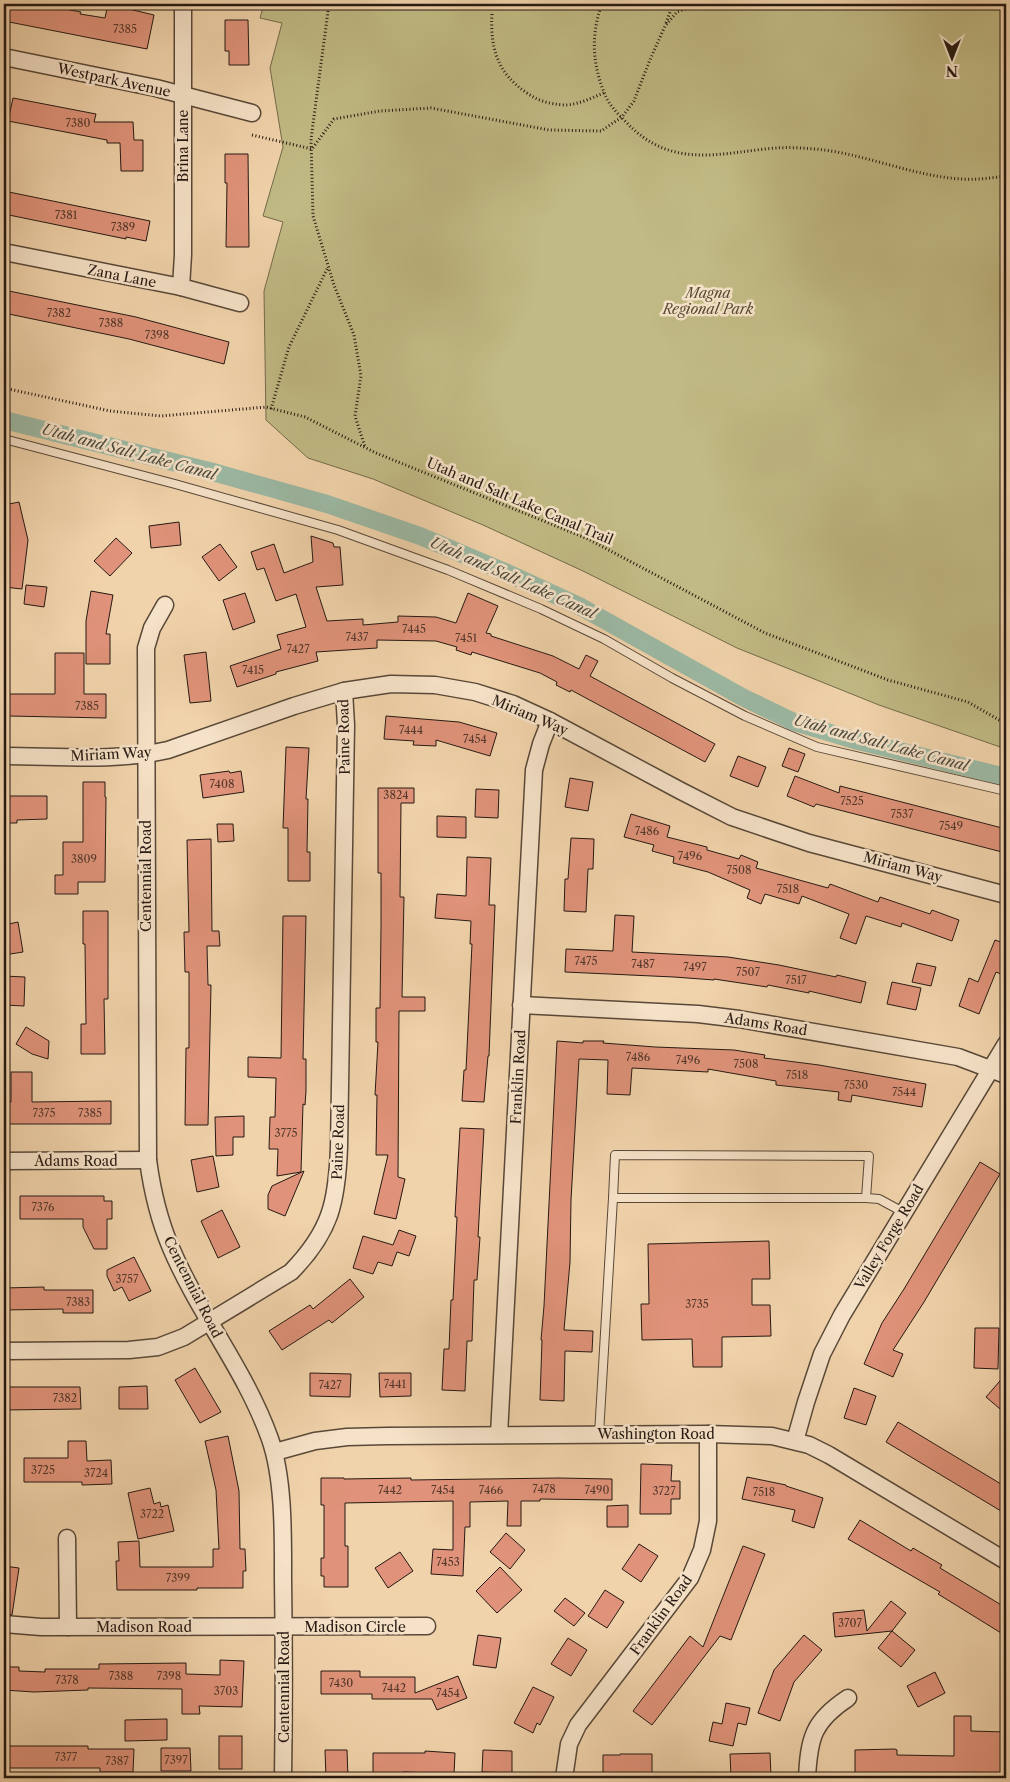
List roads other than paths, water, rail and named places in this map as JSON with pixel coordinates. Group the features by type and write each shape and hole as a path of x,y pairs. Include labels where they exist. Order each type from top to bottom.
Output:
{"street":[{"name":"Brina Lane","path":"180,288 183,255 183,4"},
{"name":"Westpark Avenue","path":"4,57 156,88 252,113"},
{"name":"Zana Lane","path":"4,252 180,288 240,303"},
{"name":"Centennial Road","path":"165,605 152,628 146,648 148,1160 158,1210 171,1248 249,1391 275,1452 283,1519 284,1778"},
{"name":"Miriam Way","path":"4,756 116,757 147,755 168,750 285,709 344,691 391,684 435,685 474,692 513,704 550,721 732,817 809,843 1006,895"},
{"name":"Paine Road","path":"4,1351 110,1351 158,1348 184,1337 292,1272 305,1257 326,1223 334,1202 339,1148 346,726 344,691"},
{"name":"Franklin Road","path":"499,1435 534,770 540,744 550,721"},
{"name":"Adams Road","path":"521,1005 698,1014 738,1019 958,1057 999,1072"},
{"name":"Valley Forge Road","path":"796,1441 806,1402 822,1354 842,1314 903,1212 999,1072 1006,1044"},
{"name":"Adams Road","path":"4,1161 148,1160"},
{"name":"Washington Road","path":"275,1452 315,1441 347,1437 599,1434 772,1436 809,1445 854,1468 1006,1562"},
{"name":"Franklin Road","path":"564,1778 569,1744 578,1724 690,1578 702,1550 708,1521 708,1434"},
{"path":"68,1538 68,1627"},
{"name":"Madison Road","path":"4,1624 41,1627 284,1628"},
{"name":"Madison Circle","path":"284,1628 427,1626"},
{"path":"807,1778 809,1751 817,1727 831,1709 848,1698"}],"lane":[{"path":"4,439 175,484 338,530 448,570 541,609 604,639 672,678 745,716 817,747 1006,791"},
{"path":"599,1434 614,1198 614,1155 869,1156 866,1198"},
{"path":"614,1198 866,1198 879,1199 903,1212"}],"waterway":[{"name":"Utah and Salt Lake Canal","path":"4,420 213,472 327,504 420,536 581,607 744,698 794,722 854,740 1006,777"}],"park label":[{"name":"Magna Regional Park","path":"708,302"}]}
